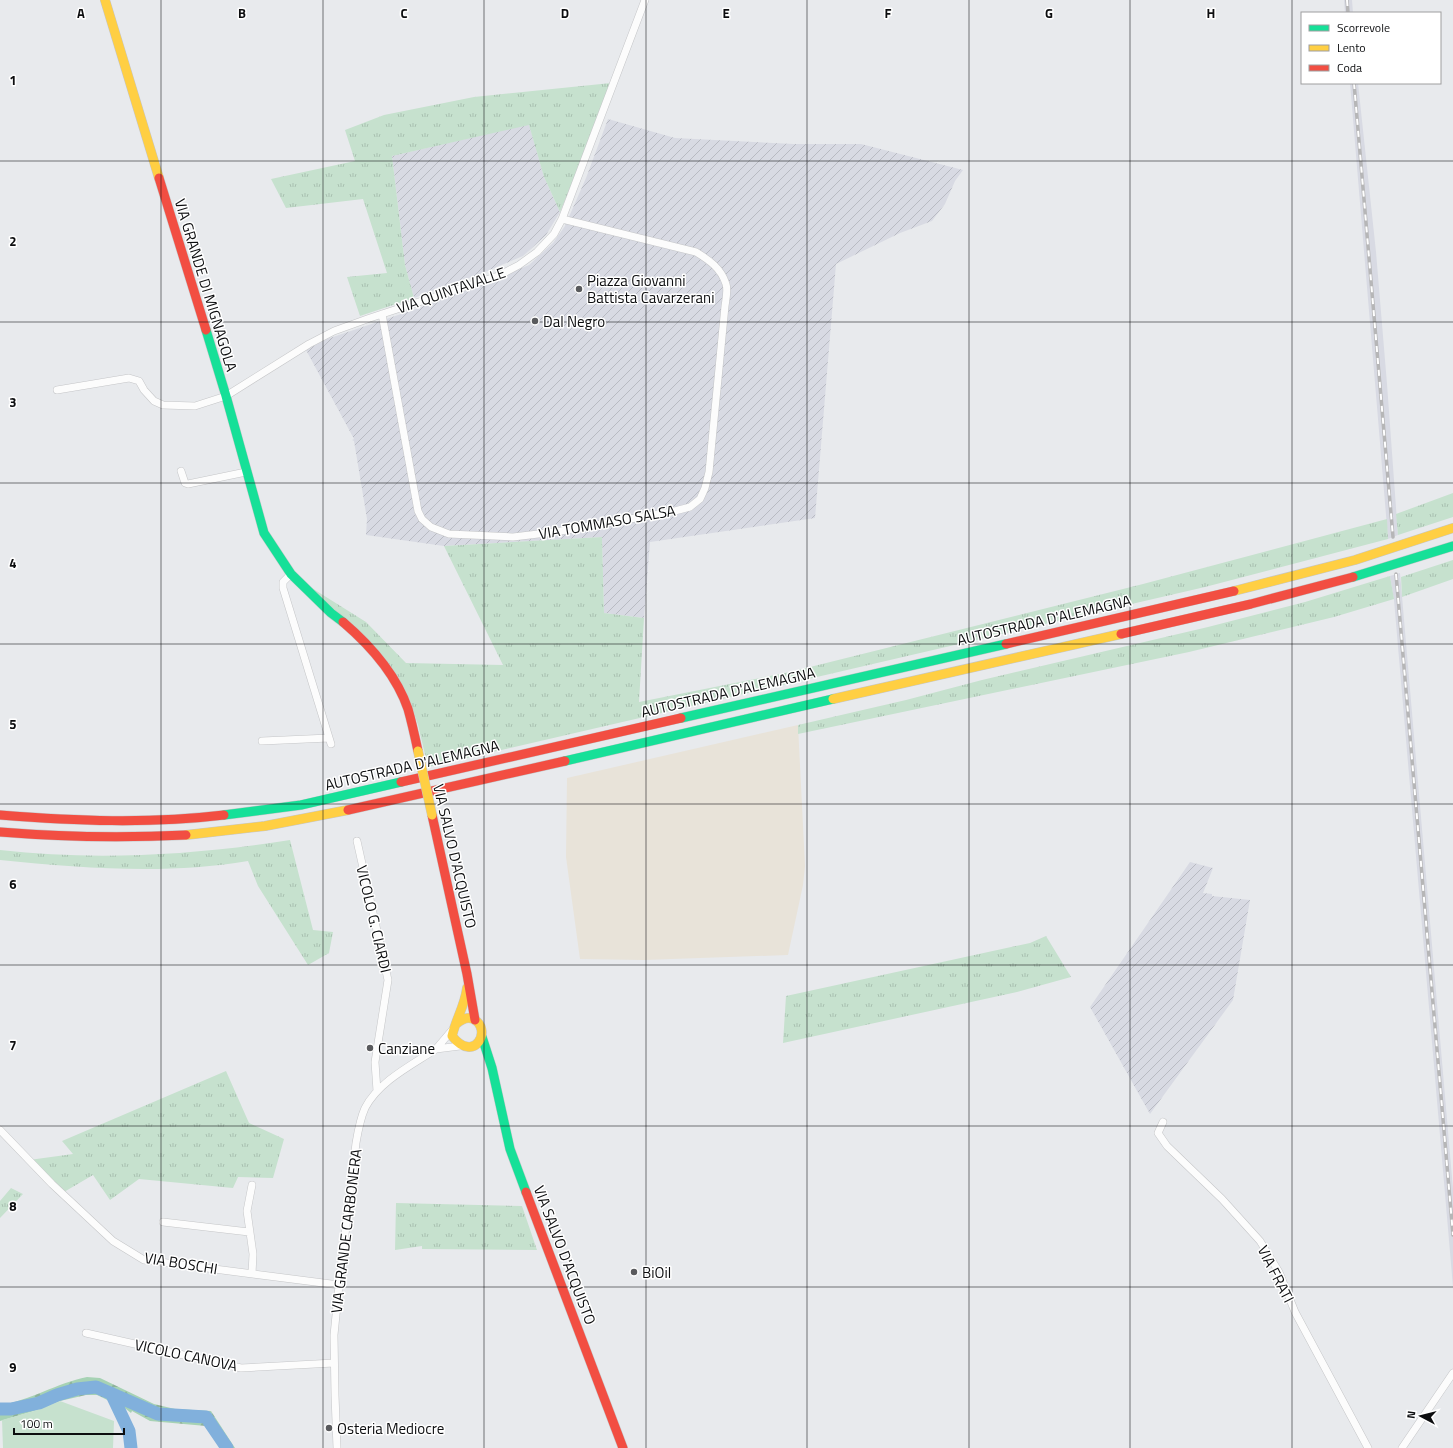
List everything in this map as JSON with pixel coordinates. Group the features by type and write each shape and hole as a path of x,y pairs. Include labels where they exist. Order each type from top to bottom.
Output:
{"main road":[{"name":"VIA GRANDE DI MIGNAGOLA","path":"105,0 226,396 264,532 291,574"},
{"name":"AUTOSTRADA D'ALEMAGNA","path":"0,815 60,820 197,818 301,805 1235,591 1354,560 1453,528"},
{"name":"AUTOSTRADA D'ALEMAGNA","path":"0,832 134,838 221,832 322,816 1252,604 1364,574 1453,546"},
{"name":"VIA SALVO D'ACQUISTO","path":"291,574 331,613 358,634 383,662 401,693 408,710 476,1020 481,1026 482,1037 492,1068 510,1149 623,1448"},
{"name":"VIA SALVO D'ACQUISTO","path":"454,1026 465,1000 467,974"},
{"path":"476,1020 468,1018 461,1019 454,1026 452,1036 464,1047 474,1046 480,1042 482,1037"},
{"name":"VIA SALVO D'ACQUISTO","path":"464,1047 482,1054 492,1068"}],"street":[{"name":"VIA QUINTAVALLE","path":"57,390 129,378 139,381 144,390 154,401 163,405 195,406 226,396 309,344 334,331 498,276 519,265 537,252 554,234 562,219 645,0"},
{"name":"VIA TOMMASO SALSA","path":"382,314 418,510 422,519 431,527 449,534 514,536 555,532 671,512 690,507 700,499 705,488 709,472 725,306 726,285 720,271 709,260 696,252 562,219"},
{"path":"182,471 185,483 188,484 246,472"},
{"path":"262,741 330,741 283,588 283,582 291,574"},
{"name":"VICOLO G. CIARDI","path":"357,841 388,980 375,1062 377,1091"},
{"name":"VIA GRANDE CARBONERA","path":"337,1448 334,1335 338,1285 360,1121 366,1106 377,1091 396,1076 436,1049 454,1026"},
{"name":"VIA GRANDE CARBONERA","path":"436,1049 464,1047"},
{"name":"VIA FRATI","path":"1163,1122 1158,1133 1167,1146 1222,1200 1260,1241 1279,1272 1295,1312 1368,1448"},
{"name":"VIA BOSCHI","path":"0,1130 52,1184 113,1241 144,1260 338,1285"},
{"path":"252,1185 247,1211 253,1254 252,1274"},
{"path":"163,1222 249,1232"},
{"name":"VICOLO CANOVA","path":"86,1333 241,1368 334,1363"},
{"path":"1402,1448 1453,1373"}],"shaded area":[{"path":"1344,0 1352,0 1353,12 1345,12"},
{"path":"1350,84 1358,84 1376,252 1398,535 1388,539"},
{"path":"608,119 675,138 794,144 861,144 963,170 955,181 945,204 932,221 900,233 836,264 815,518 650,542 644,618 604,613 602,537 444,546 366,535 367,519 354,441 352,440 354,439 306,350 327,339 484,284 529,265 553,243 565,226 586,178"},
{"path":"529,124 544,177 560,212 546,235 523,256 480,274 414,298 405,265 392,156"},
{"path":"1400,573 1453,1189 1453,1287 1394,600 1390,576"},
{"path":"798,725 805,866 803,885 788,955 644,960 580,959 566,857 567,778"},
{"path":"1190,862 1213,868 1203,893 1212,894 1212,896 1250,900 1233,1000 1150,1114 1090,1007"}],"green space":[{"path":"611,83 560,212 544,177 529,125 392,156 405,265 414,298 360,316 347,277 387,273 363,199 286,208 271,179 355,161 345,130 384,115 474,97"},
{"path":"1453,493 1453,517 1398,535 1396,514"},
{"path":"1387,519 1388,539 1205,587 428,767 418,725 411,704 403,686 384,658 299,580 366,622 406,663 503,665 444,546 602,537 604,613 644,618 639,702 790,672 1143,584"},
{"path":"1453,560 1453,579 1402,597 1401,577"},
{"path":"1390,576 1394,599 1334,617 1189,652 798,734 798,725 1208,627 1305,602"},
{"path":"290,840 313,930 333,932 329,953 308,965 258,886 248,861 186,868 124,869 62,866 0,860 0,850 73,855 145,855 182,853"},
{"path":"1046,936 1071,977 1017,992 783,1043 786,996 1030,943"},
{"path":"226,1071 249,1123 284,1139 273,1178 238,1177 233,1188 139,1179 110,1200 93,1175 64,1192 29,1160 73,1154 62,1141"},
{"path":"11,1188 23,1194 0,1218 0,1201"},
{"path":"396,1203 522,1206 537,1250 422,1249 422,1246 395,1250"},
{"path":"87,1377 100,1378 154,1404 175,1409 211,1411 235,1448 220,1448 210,1430 206,1426 150,1421 97,1395 86,1395 60,1401 34,1411 0,1421 0,1405 22,1400 65,1383"},
{"path":"60,1401 114,1421 113,1448 3,1448 2,1420 34,1411"}],"waterway":[{"path":"0,1409 11,1409 39,1403 57,1395 77,1389 96,1387 158,1414 206,1417 227,1448"},
{"path":"111,1393 129,1431 131,1448"}],"railway":[{"path":"1347,0 1348,12"},
{"path":"1354,84 1393,537"},
{"path":"1396,574 1453,1235"}],"traffic: fast":[{"path":"206,330 264,533 291,574 331,613 343,622"},
{"path":"1353,577 1453,546"},
{"path":"681,718 1006,644"},
{"path":"565,761 833,699"},
{"path":"224,815 301,805 401,782"},
{"path":"482,1037 492,1068 510,1149 526,1192"}],"traffic: slow":[{"path":"105,0 159,178"},
{"path":"1234,591 1355,560 1453,528"},
{"path":"833,699 1121,634"},
{"path":"418,751 432,815"},
{"path":"186,835 265,826 348,810"},
{"path":"456,1024 466,1018 473,1019 479,1024 481,1030 479,1042 474,1046 468,1047 460,1044 452,1036 467,988"}],"traffic: jam":[{"path":"159,178 206,330"},
{"path":"1121,634 1251,604 1353,577"},
{"path":"1006,644 1234,591"},
{"path":"343,622 382,661 397,684 408,709 418,751"},
{"path":"401,782 681,718"},
{"path":"348,810 565,761"},
{"path":"0,815 112,821 168,820 224,815"},
{"path":"432,815 467,974 475,1020"},
{"path":"0,832 93,836 186,835"},
{"path":"526,1192 623,1448"}],"place":[{"name":"Piazza Giovanni Battista Cavarzerani","path":"579,289"},
{"name":"Dal Negro","path":"535,321"},
{"name":"Canziane","path":"370,1048"},
{"name":"BiOil","path":"634,1272"},
{"name":"Osteria Mediocre","path":"329,1428"}]}
